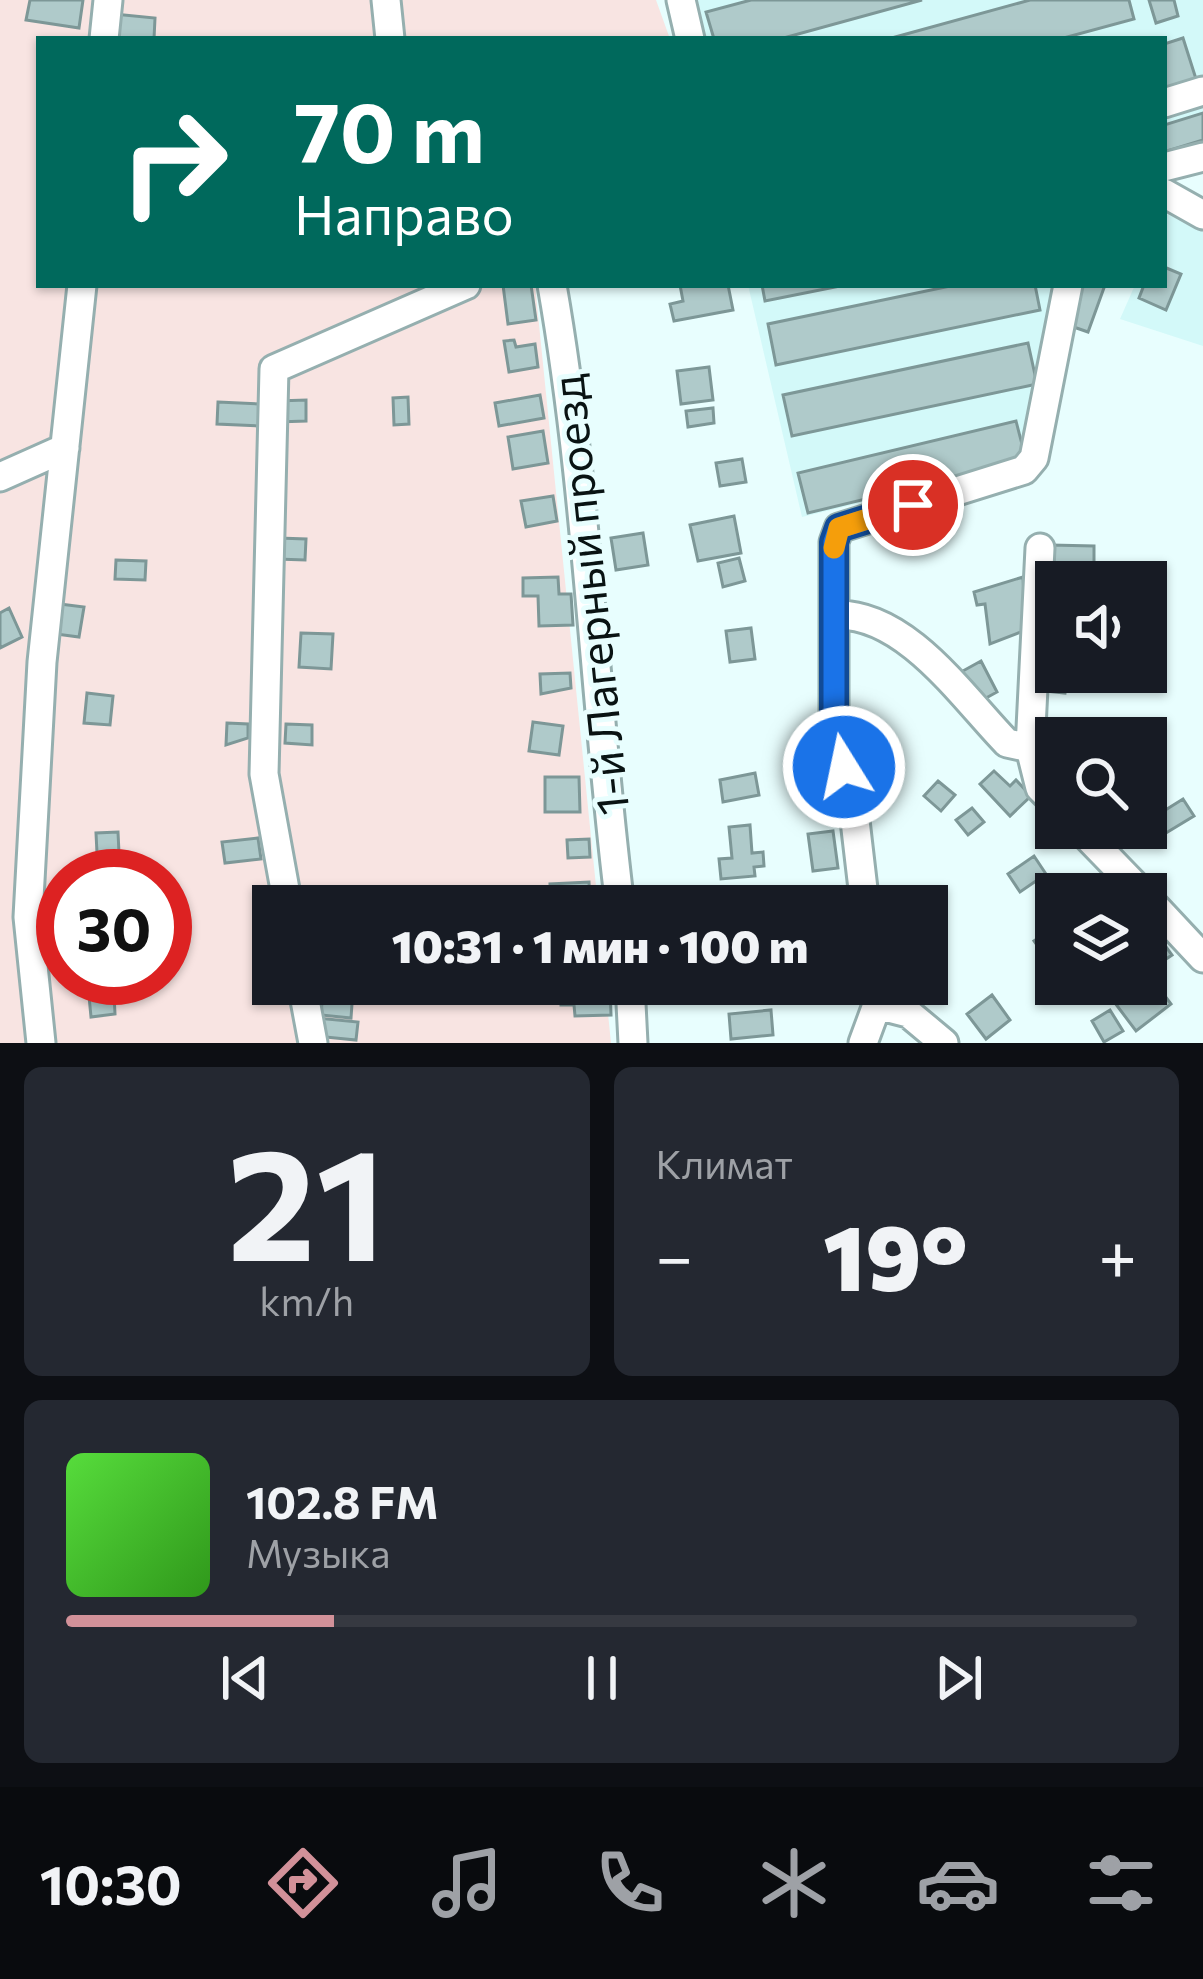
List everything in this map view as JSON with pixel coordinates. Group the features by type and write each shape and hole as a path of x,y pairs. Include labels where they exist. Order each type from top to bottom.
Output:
{"street":[{"path":"104,36 108,0"},
{"path":"386,0 390,36"},
{"path":"681,0 689,36"},
{"path":"1167,102 1203,91"},
{"path":"1167,166 1203,157"},
{"path":"1167,195 1203,215"},
{"path":"41,1043 28,917 42,662 82,288"},
{"path":"284,885 263,774 274,369 412,296 451,288"},
{"name":"1-й Лагерный проезд","path":"553,288 571,395 598,728 617,885"},
{"path":"863,885 854,812 834,722 837,615 833,594 839,528 1024,470 1034,458 1067,288"},
{"path":"0,477 64,448"},
{"path":"1035,768 1030,748 1040,548"},
{"path":"837,615 876,621 904,638 1007,743 1030,748"},
{"path":"1099,849 1122,873"},
{"path":"1167,920 1203,958"},
{"path":"306,1005 313,1043"},
{"path":"631,1005 633,1043"},
{"path":"863,1043 872,1005"},
{"path":"895,1005 944,1043"}],"shaded area":[{"path":"0,0 656,0 669,36 36,36 36,288 535,288 596,885 252,885 252,1005 607,1005 611,1043 0,1043"},
{"path":"692,0 1203,0 1203,145 1167,156 1167,36 702,36"},
{"path":"1176,204 1203,222 1203,346 1120,319 1134,288 1167,288 1167,215"},
{"path":"749,288 1067,288 1025,463 802,517"}],"building":[{"path":"30,0 83,0 79,28 26,20"},
{"path":"751,0 922,0 791,36 713,36 706,12"},
{"path":"1030,0 1129,0 1134,19 1071,36 899,36"},
{"path":"1149,0 1174,0 1178,16 1156,23"},
{"path":"114,14 155,18 154,36 117,36"},
{"path":"1183,38 1197,82 1167,91 1167,43"},
{"path":"1203,113 1203,140 1167,151 1167,124"},
{"path":"1167,268 1181,274 1166,310 1139,298 1143,288 1167,288"},
{"path":"503,288 531,288 536,320 508,324"},
{"path":"681,288 729,288 733,310 674,321 670,304 683,301"},
{"path":"763,288 830,288 765,301"},
{"path":"941,288 1036,288 1040,310 776,365 768,324"},
{"path":"1078,288 1104,288 1088,332 1065,324"},
{"path":"514,340 516,347 535,344 538,367 509,372 504,341"},
{"path":"1028,343 1037,384 792,436 783,395"},
{"path":"709,367 713,400 681,404 677,371"},
{"path":"540,395 544,418 499,426 495,403"},
{"path":"408,397 409,424 394,425 393,398"},
{"path":"306,400 306,421 277,422 277,401"},
{"path":"218,402 260,404 259,426 217,424"},
{"path":"713,408 714,423 688,427 686,411"},
{"path":"1016,421 1026,460 808,513 798,473"},
{"path":"543,431 548,463 513,469 508,437"},
{"path":"742,459 746,482 720,486 716,463"},
{"path":"553,496 557,521 526,527 521,501"},
{"path":"734,516 741,553 698,561 690,525"},
{"path":"643,533 648,565 616,570 611,538"},
{"path":"278,538 306,539 305,560 277,559"},
{"path":"1050,545 1094,546 1094,561 1050,561"},
{"path":"739,558 745,581 723,587 718,563"},
{"path":"116,560 146,561 145,580 115,579"},
{"path":"558,577 559,594 571,594 573,625 539,626 538,596 523,596 523,578"},
{"path":"1023,577 1026,630 990,644 985,604 977,605 974,592"},
{"path":"60,604 84,607 79,637 56,634"},
{"path":"9,608 22,637 0,648 0,613"},
{"path":"751,628 755,659 730,662 726,631"},
{"path":"301,633 333,634 331,669 299,667"},
{"path":"981,661 997,692 977,703 961,672"},
{"path":"570,673 571,688 541,694 540,674"},
{"path":"87,693 113,696 110,725 84,723"},
{"path":"533,722 563,726 559,755 529,751"},
{"path":"227,723 248,724 248,738 226,745"},
{"path":"286,724 312,725 312,745 285,743"},
{"path":"994,771 1010,786 1016,780 1031,796 1010,816 980,784"},
{"path":"755,773 759,795 723,802 720,780"},
{"path":"545,777 579,777 580,812 545,812"},
{"path":"938,781 955,795 941,811 924,796"},
{"path":"1183,799 1194,816 1167,832 1167,809"},
{"path":"972,808 984,822 968,835 956,820"},
{"path":"750,825 752,853 763,852 764,866 754,867 755,876 721,879 719,859 732,858 729,827"},
{"path":"833,831 838,868 813,871 808,834"},
{"path":"118,832 119,849 97,849 96,833"},
{"path":"258,838 261,859 225,863 222,842"},
{"path":"589,839 590,857 568,858 567,840"},
{"path":"1034,856 1045,873 1035,873 1035,882 1020,892 1008,874"},
{"path":"992,995 1010,1020 986,1039 967,1014"},
{"path":"1167,999 1171,1004 1136,1031 1116,1005 1167,1005"},
{"path":"90,1005 115,1005 115,1014 91,1017"},
{"path":"322,1005 352,1005 351,1018 321,1015"},
{"path":"574,1005 611,1005 611,1015 575,1016"},
{"path":"771,1010 773,1035 731,1039 729,1014"},
{"path":"1110,1010 1123,1031 1104,1042 1092,1021"},
{"path":"317,1018 358,1022 356,1040 315,1036"}],"slow traffic":[{"path":"834,548 839,528 880,515"}],"route":[{"path":"844,767 834,722 834,542 839,528 913,505"}]}
